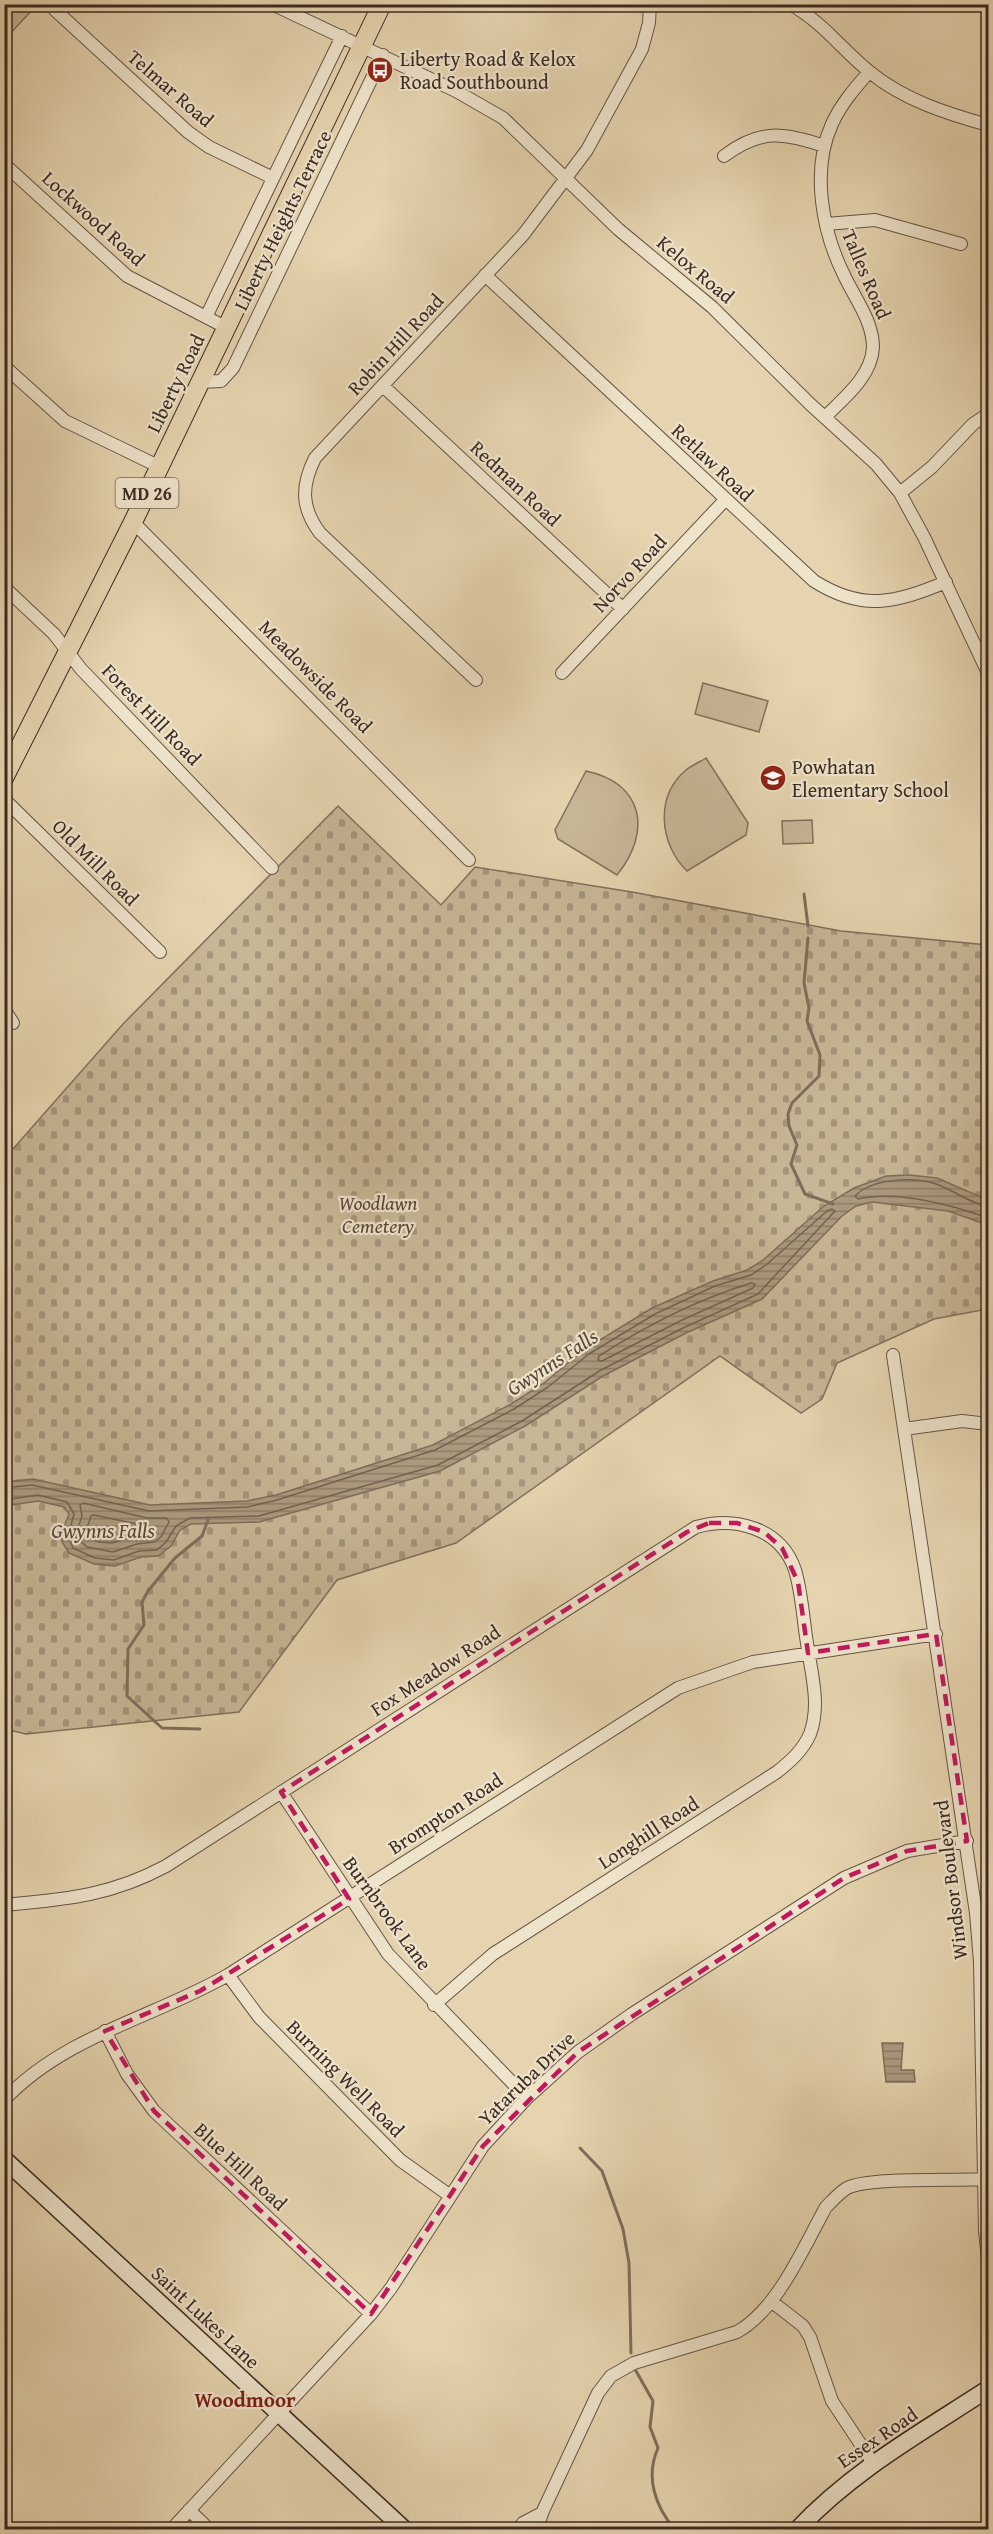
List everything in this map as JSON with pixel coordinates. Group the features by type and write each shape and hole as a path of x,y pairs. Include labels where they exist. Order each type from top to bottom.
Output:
{"main road":[{"name":"Liberty Road","path":"5,776 134,522 382,4"}],"street":[{"name":"Kelox Road","path":"272,4 383,55 481,104 503,118 618,229 712,307 876,464 900,493 988,673"},
{"name":"Robin Hill Road","path":"476,680 320,533 307,513 304,485 315,458 523,235 566,177 599,131 642,49 649,23 650,4"},
{"path":"790,4 819,23 869,72 912,98 988,125"},
{"name":"Telmar Road","path":"55,10 188,132 209,147 273,178"},
{"name":"Liberty Heights Terrace","path":"206,317 342,36"},
{"name":"Liberty Heights Terrace","path":"200,382 221,381 233,368 383,55"},
{"name":"Talles Road","path":"825,417 863,375 873,347 867,319 835,256 826,224 821,184 824,146 838,112 869,72"},
{"path":"723,156 748,140 774,134 805,139 824,146"},
{"name":"Lockwood Road","path":"4,164 127,276 227,328"},
{"path":"826,224 875,220 961,244"},
{"name":"Retlaw Road","path":"485,275 798,568 831,592 849,598 883,602 899,600 945,582"},
{"path":"4,366 65,422 160,467"},
{"name":"Redman Road","path":"383,386 623,609"},
{"path":"900,493 932,467 973,423 988,414"},
{"name":"Norvo Road","path":"562,673 725,500"},
{"name":"Meadowside Road","path":"134,522 469,860"},
{"name":"Forest Hill Road","path":"4,587 54,634 68,652 272,868"},
{"name":"Old Mill Road","path":"4,799 160,952"},
{"path":"4,1009 13,1023"},
{"name":"Windsor Boulevard","path":"893,1355 967,1841 979,1937 984,1995 984,2179 988,2260"},
{"path":"904,1429 962,1421 988,1425"},
{"name":"Fox Meadow Road","path":"4,1905 74,1898 120,1888 166,1866 687,1532 709,1523 723,1522 752,1527 773,1538 782,1548 796,1576 808,1653"},
{"name":"Brompton Road","path":"4,2100 55,2058 105,2031 177,2002 228,1975 678,1688 729,1668 808,1653 936,1634"},
{"name":"Longhill Road","path":"434,2005 460,1980 493,1954 791,1761 801,1750 813,1722 814,1690 808,1653"},
{"name":"Burnbrook Lane","path":"281,1792 349,1899 388,1954 434,2005 527,2098"},
{"name":"Yataruba Drive","path":"171,2529 371,2314 403,2270 449,2195 483,2146 527,2098 602,2034 844,1878 886,1858 907,1851 967,1841"},
{"name":"Burning Well Road","path":"228,1975 249,2006 400,2160 449,2195"},
{"name":"Blue Hill Road","path":"105,2031 127,2074 154,2111 371,2314"},
{"name":"Saint Lukes Lane","path":"4,2159 405,2529"},
{"path":"537,2529 542,2513 598,2393 611,2376 634,2363 737,2332 751,2324 771,2301 826,2207 849,2188 872,2182 984,2179"},
{"path":"771,2301 803,2326 810,2337 832,2401 873,2463"},
{"name":"Essex Road","path":"797,2529 842,2487 873,2463 988,2389"},
{"path":"189,2510 210,2529"},
{"path":"517,2529 523,2523 542,2513"},
{"path":"4,2523 12,2529"}],"highlighted area":[{"path":"709,1523 737,1523 764,1532 782,1548 798,1582 808,1653 936,1634 967,1841 907,1851 844,1878 578,2052 483,2146 371,2314 154,2111 105,2031 200,1991 349,1899 281,1792 687,1532"}],"green space":[{"path":"4,5 37,5 5,39"},
{"path":"703,683 768,701 759,732 695,714"},
{"path":"706,758 748,823 746,835 687,871 671,848 666,835 665,807 676,781 688,768"},
{"path":"586,771 605,777 620,786 631,798 636,811 638,826 635,842 628,859 617,875 558,839 555,830"},
{"name":"Woodlawn Cemetery","path":"338,806 441,905 475,867 632,892 841,931 988,945 988,1309 934,1319 837,1363 822,1399 801,1413 720,1356 456,1543 337,1580 239,1712 26,1734 5,1729 5,1158 123,1024"},
{"path":"812,820 813,843 783,844 782,821"}],"water":[{"name":"Gwynns Falls","path":"909,1175 937,1178 988,1200 988,1225 948,1211 872,1202 856,1206 842,1216 762,1299 686,1333 603,1376 525,1426 440,1471 259,1522 191,1524 180,1530 171,1546 158,1556 141,1557 115,1566 94,1564 69,1553 62,1542 61,1535 69,1514 64,1507 38,1501 5,1506 5,1482 33,1479 150,1505 247,1501 276,1495 433,1445 511,1404 544,1383 585,1349 652,1308 713,1281 747,1270 762,1261 824,1206 854,1188 886,1176"},
{"path":"882,2043 903,2043 901,2070 914,2070 915,2082 886,2082"}],"waterway":[{"path":"804,894 808,926"},
{"path":"808,938 804,983 809,1008 807,1021 820,1055 819,1076 792,1103 788,1114 789,1126 797,1145 791,1164 805,1194 833,1204"},
{"path":"200,1729 162,1728 127,1696 128,1649 144,1625 142,1602 148,1591 175,1558 202,1536 208,1520"},
{"path":"580,2148 602,2171 623,2229 629,2263 631,2353"},
{"path":"636,2371 653,2401 650,2427 658,2448 652,2470 654,2491 662,2511 675,2530"}],"place":[{"name":"Liberty Road & Kelox Road Southbound","path":"380,70"},
{"name":"Powhatan Elementary School","path":"773,778"}],"district":[{"name":"Woodmoor","path":"245,2399"}]}
